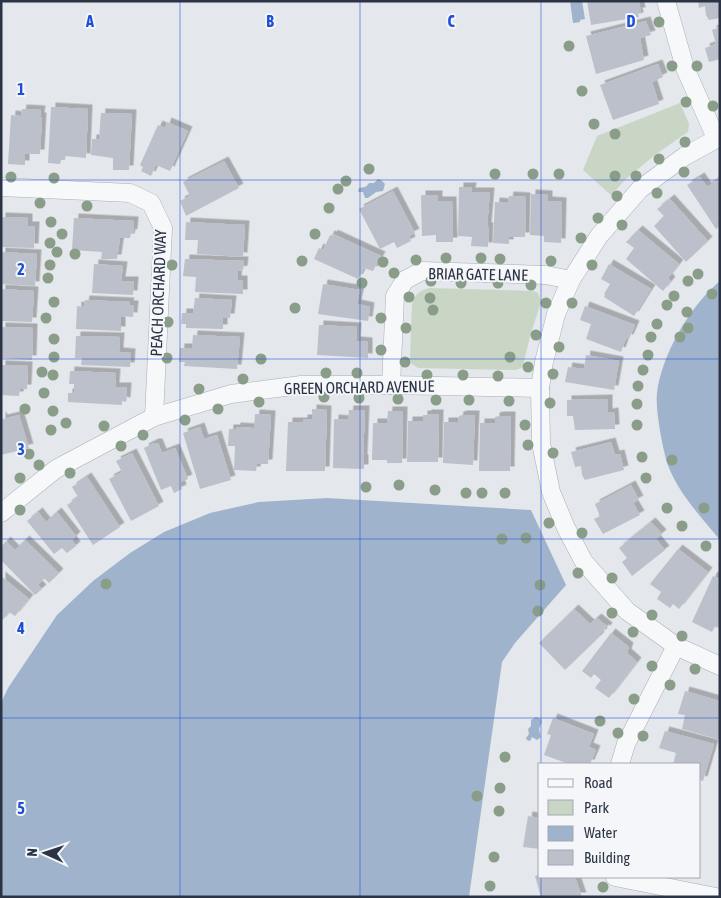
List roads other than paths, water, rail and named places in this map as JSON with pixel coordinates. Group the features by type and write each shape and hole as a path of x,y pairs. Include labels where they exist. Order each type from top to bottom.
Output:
{"street":[{"path":"666,1 685,68 718,137 685,156 640,189 599,236 570,280 556,314 544,362 540,388 541,443 551,492 566,528 584,562 627,611 676,646 720,666"},
{"name":"PEACH ORCHARD WAY","path":"1,187 130,193 152,203 163,228 154,417"},
{"name":"BRIAR GATE LANE","path":"391,385 395,296 405,280 422,271 546,275 570,280"},
{"name":"GREEN ORCHARD AVENUE","path":"1,513 56,469 154,417 231,394 301,385 540,388"},
{"path":"620,763 626,744 676,646"},
{"path":"620,878 716,897"}],"water":[{"path":"570,1 582,1 585,19 573,23"},
{"path":"378,179 385,184 383,191 376,192 368,198 365,198 363,192 358,192 359,188 366,187 369,183 374,183"},
{"path":"720,281 720,540 685,497 669,468 660,431 657,393 665,363 679,332 698,304"},
{"path":"327,498 531,510 566,585 515,643 502,662 469,897 1,897 1,703 8,688 57,615 93,581 130,553 164,532 210,513 259,502"},
{"path":"536,717 541,719 542,722 539,729 541,737 537,740 532,737 530,741 526,738 529,734 528,729 531,726 531,720"}]}
